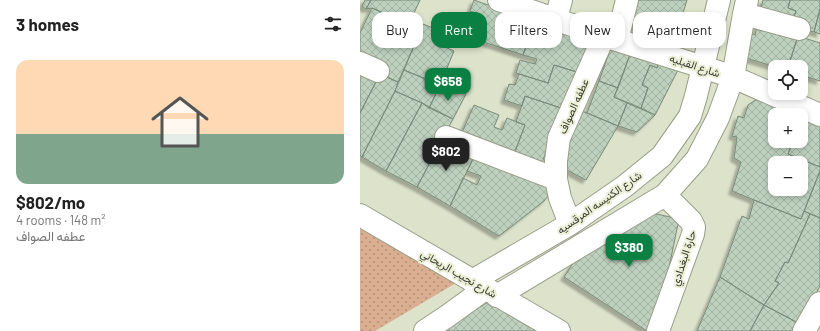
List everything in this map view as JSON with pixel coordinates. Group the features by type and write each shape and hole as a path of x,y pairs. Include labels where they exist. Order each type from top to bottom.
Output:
{"street":[{"name":"شارع القبليه","path":"499,0 558,10 570,16"},
{"name":"عطفه الصواف","path":"622,12 627,0"},
{"name":"شارع الكنيسه المرقسيه","path":"485,289 570,224 625,186 662,156 690,116 719,0"},
{"path":"425,331 446,318 485,289 665,195 697,159 718,118 733,77 745,7 799,29"},
{"name":"شارع القبليه","path":"625,43 733,77 820,115"},
{"name":"عطفه الصواف","path":"570,224 560,198 556,179 556,161 559,138 605,48"},
{"path":"446,137 556,179"},
{"name":"حارة البغدادي","path":"658,331 694,227 691,221 665,195"},
{"name":"شارع نجيب الريحاني","path":"360,215 559,331"},
{"path":"804,331 820,303"}],"shaded area":[{"path":"360,229 456,283 375,331 360,331"}],"building":[{"path":"365,0 371,0 366,9 362,6"},
{"path":"371,0 420,0 414,12 381,12 372,8 366,9"},
{"path":"474,0 507,12 495,12 495,46 487,43 487,12 470,11"},
{"path":"634,0 687,0 683,12 633,12 633,27 627,25"},
{"path":"763,0 790,0 788,8 796,11 791,25 759,16"},
{"path":"790,0 820,0 820,9 814,32 791,25 796,11 788,8"},
{"path":"372,8 381,12 372,12 372,48 413,48 398,82 380,74 360,56 360,33"},
{"path":"820,9 820,34 814,32"},
{"path":"423,24 431,27 431,48 447,48 454,51 440,85 404,70 413,48 423,48"},
{"path":"758,24 798,36 790,60 768,60 768,65 746,58 750,46 746,44 750,33 755,35"},
{"path":"562,31 570,35 570,48 591,48 583,74 554,65 548,83 516,73 520,60 535,64 537,59 523,55 525,48 562,48"},
{"path":"798,36 820,43 820,81 808,77 808,60 790,60"},
{"path":"625,46 632,49 618,88 599,81 611,48 625,48"},
{"path":"502,48 525,48 523,55"},
{"path":"632,49 660,58 657,68 650,65 642,85 648,88 641,108 614,97"},
{"path":"660,58 680,66 655,115 641,108 648,88 642,85 650,65 657,68"},
{"path":"554,65 583,74 561,108 525,96 522,106 504,100 509,84 515,85 519,74 548,83"},
{"path":"360,66 380,74 360,113"},
{"path":"404,70 440,85 429,108 422,103 395,91"},
{"path":"380,74 398,82 362,157 360,155 360,113"},
{"path":"599,81 618,88 614,97 627,103 618,126 587,113"},
{"path":"448,85 466,94 453,119 429,108 439,88 445,91"},
{"path":"395,91 422,103 386,171 362,157"},
{"path":"525,96 561,108 541,166 513,157 525,125 516,122"},
{"path":"757,99 781,108 768,108 768,148 790,148 788,154 793,156 768,156 768,196 808,196 808,162 820,167 820,171 801,219 732,191 741,162 734,158 737,137 732,136 738,116 744,118 748,105"},
{"path":"422,103 453,119 417,187 386,171"},
{"path":"627,103 655,115 637,132 618,126"},
{"path":"474,105 499,115 494,127 502,130 507,118 525,125 513,157 460,137"},
{"path":"575,108 618,126 586,180 567,170 560,157"},
{"path":"808,118 820,123 820,167 808,162 808,156 793,156 788,154 790,148 808,148"},
{"path":"442,140 476,153 450,206 417,187"},
{"path":"476,153 557,185 544,201 499,236 450,206 463,178 477,185 481,176 467,171"},
{"path":"820,171 820,218 804,211"},
{"path":"754,200 801,219 804,211 810,214 788,263 785,262 775,281 779,283 764,305 720,277 742,216 749,219"},
{"path":"648,212 679,219 656,331 647,331 564,277 587,242 608,233 622,236 627,226"},
{"path":"810,214 820,218 820,286 800,324 764,305 779,283 775,281 785,262 788,263"},
{"path":"720,277 764,305 750,331 697,331"},
{"path":"493,299 547,331 440,331"},
{"path":"764,305 800,324 796,331 750,331"}]}
